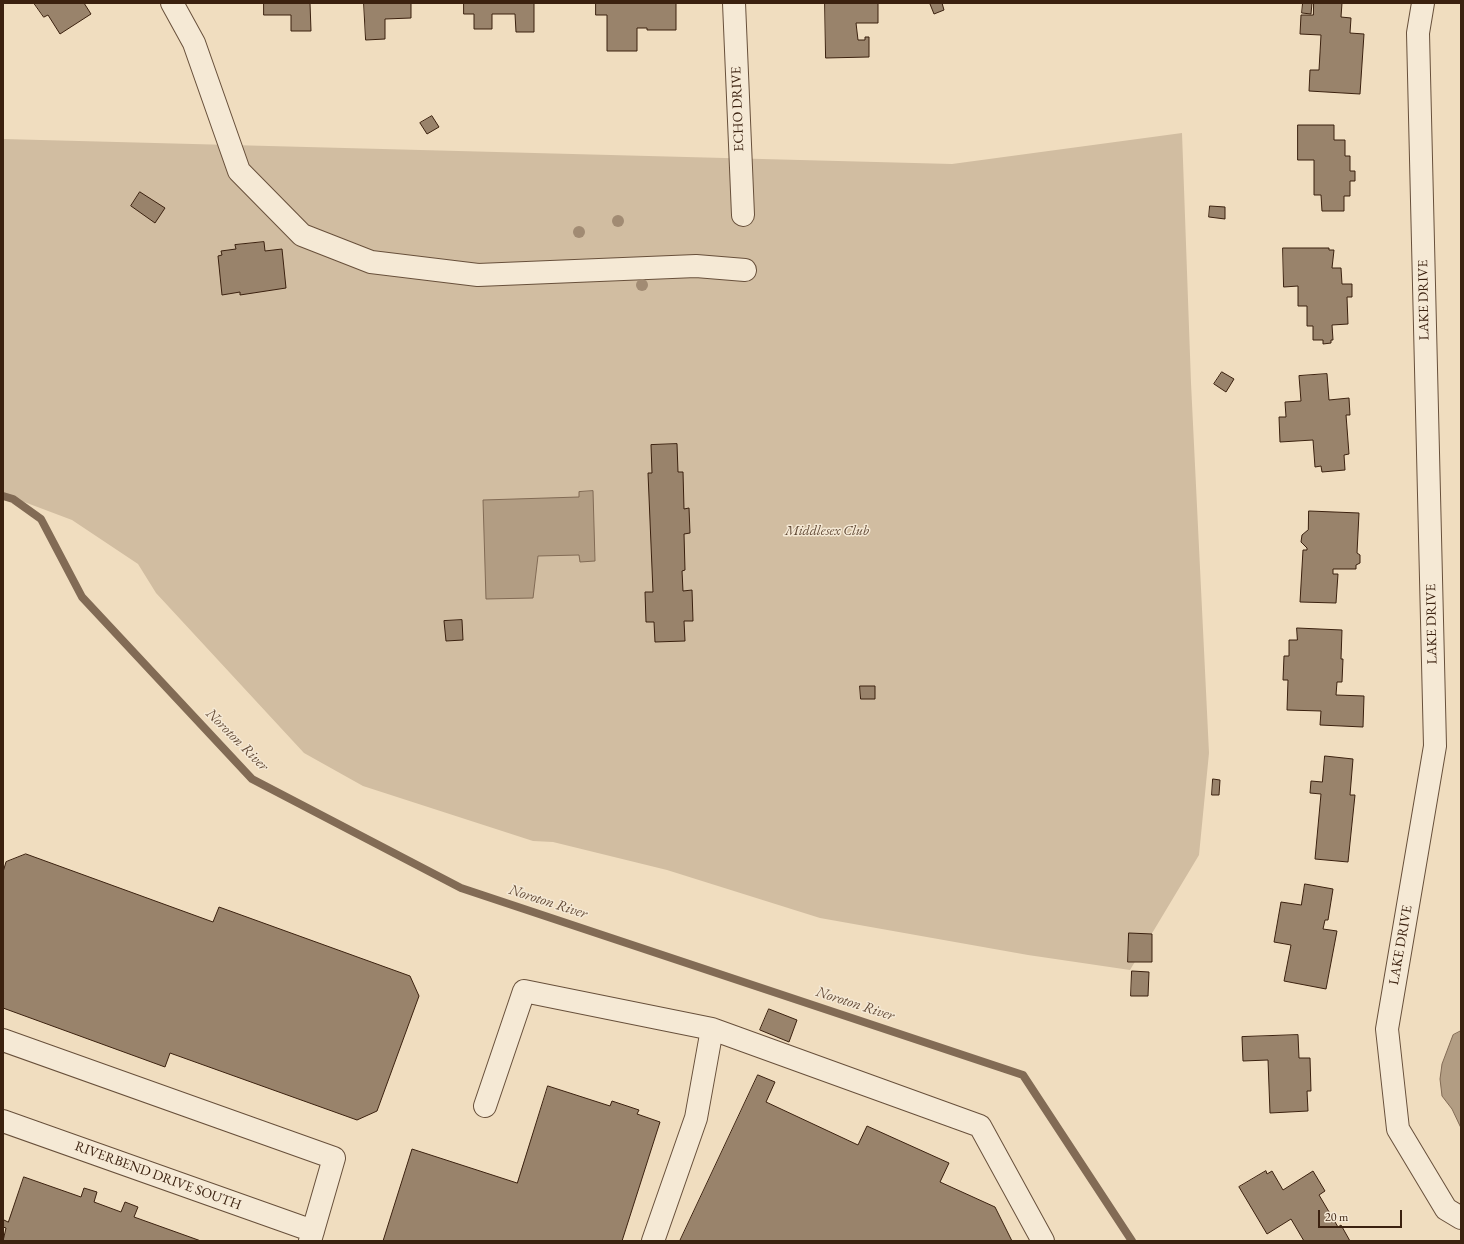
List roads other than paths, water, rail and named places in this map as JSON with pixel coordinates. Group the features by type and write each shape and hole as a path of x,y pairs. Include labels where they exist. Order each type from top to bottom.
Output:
{"street":[{"path":"172,3 194,43 239,171 302,235 371,262 478,275 696,266 745,270"},
{"name":"ECHO DRIVE","path":"734,3 743,215"},
{"name":"LAKE DRIVE","path":"1423,3 1418,33 1435,746 1387,1029 1398,1129 1446,1210 1461,1218"},
{"path":"485,1106 524,991 712,1029 980,1126 1043,1241"},
{"path":"653,1241 696,1118 712,1029"},
{"name":"RIVERBEND DRIVE SOUTH","path":"3,1040 334,1158 311,1236 3,1121"}],"waterway":[{"name":"Noroton River","path":"3,496 13,499 41,519 82,597 252,779 461,888 1023,1075 1132,1241"}],"park label":[{"name":"Middlesex Club","path":"827,531"}]}
